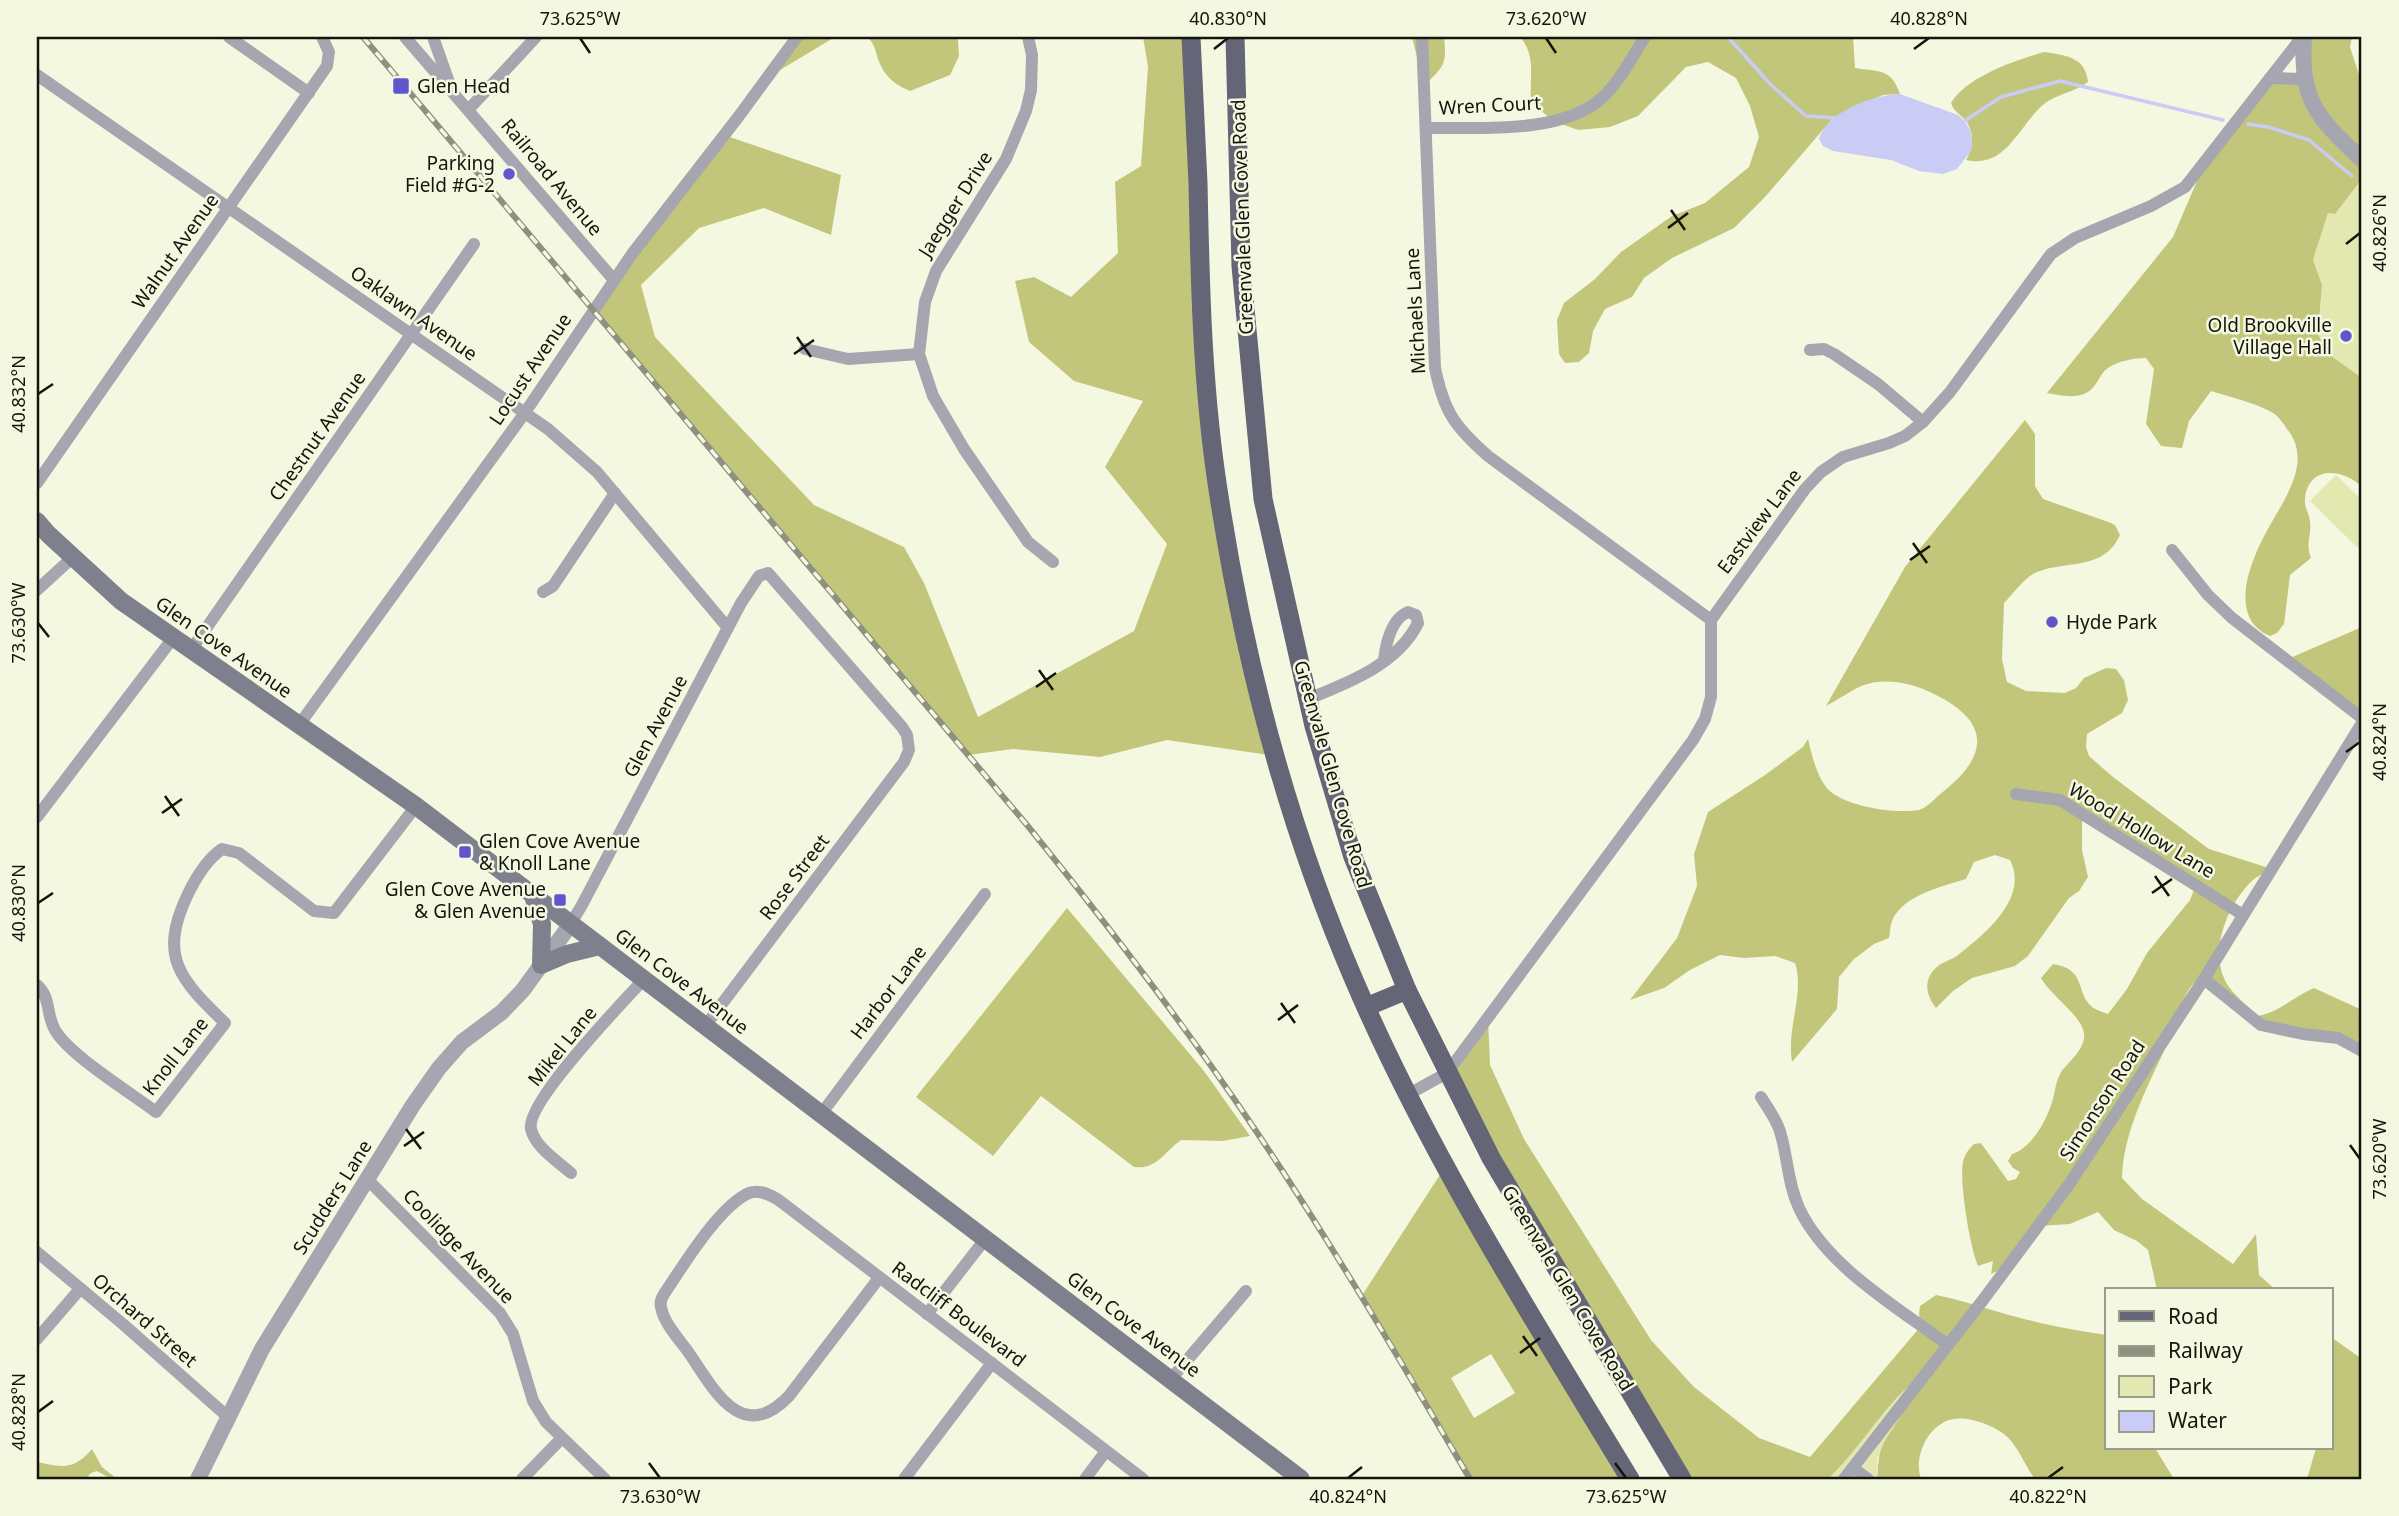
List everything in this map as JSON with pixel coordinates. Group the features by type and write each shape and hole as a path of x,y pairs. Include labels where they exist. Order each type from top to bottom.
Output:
{"main road":[{"path":"1191,37 1198,181 1199,283 1207,400 1216,474 1255,677 1298,833 1334,932 1407,1095 1469,1209 1630,1479"},
{"name":"Greenvale Glen Cove Road","path":"1235,37 1241,266 1263,499 1308,699 1353,858 1407,990 1447,1073 1506,1184 1682,1479"},
{"name":"Glen Cove Avenue","path":"37,521 121,601 416,806 1301,1479"},
{"path":"533,896 542,924 541,965 567,954 600,946"},
{"path":"1366,1007 1407,990"}],"street":[{"path":"229,37 309,93"},
{"name":"Walnut Avenue","path":"37,483 327,66 329,52 322,37"},
{"name":"Railroad Avenue","path":"405,37 614,280"},
{"path":"433,37 451,88"},
{"path":"469,109 536,37"},
{"name":"Locust Avenue","path":"299,724 524,414 614,280 796,37"},
{"name":"Jaegger Drive","path":"1028,37 1032,55 1031,90 1027,111 1006,159 936,271 925,302 919,354 933,396 964,449 1028,542 1053,562"},
{"name":"Michaels Lane","path":"1422,37 1435,368 1441,397 1452,420 1468,439 1488,456 1711,620"},
{"name":"Wren Court","path":"1426,128 1510,126 1553,121 1578,113 1601,99 1645,37"},
{"path":"2303,37 2304,79 2315,109 2330,129 2362,160"},
{"name":"Eastview Lane","path":"1711,620 1805,489 1821,472 1843,457 1905,436 1923,422 1950,392 2051,254 2075,238 2185,187 2303,37"},
{"name":"Oaklawn Avenue","path":"37,75 548,429 581,456 728,628"},
{"path":"2270,78 2304,79"},
{"name":"Chestnut Avenue","path":"191,650 474,244"},
{"path":"805,349 848,359 919,354"},
{"path":"1810,350 1824,349 1834,354 1904,404 1923,422"},
{"path":"543,592 553,586 615,494"},
{"path":"2172,550 2208,595 2232,618 2362,720"},
{"path":"37,590 74,557"},
{"name":"Glen Avenue","path":"570,925 741,603 759,576 768,573 902,727 907,735 909,750"},
{"path":"1407,1095 1447,1073 1693,740 1705,719 1711,697 1711,620"},
{"path":"37,817 173,638"},
{"path":"1308,699 1359,677 1384,660"},
{"name":"Simonson Road","path":"1844,1479 2070,1183 2204,979 2362,720"},
{"name":"Rose Street","path":"706,1024 870,810 904,762 909,750"},
{"name":"Wood Hollow Lane","path":"2016,794 2060,800 2243,915"},
{"name":"Knoll Lane","path":"37,985 48,1003 55,1030 67,1045 156,1112 225,1023 184,980 174,947 174,929 178,915 193,883 212,856 222,849 240,853 314,911 334,913 416,806"},
{"name":"Harbor Lane","path":"822,1113 985,894"},
{"name":"Scudders Lane","path":"198,1479 262,1349 413,1105 439,1068 462,1042 502,1012 523,990 570,925"},
{"name":"Mikel Lane","path":"571,1173 546,1152 535,1138 531,1131 532,1116 579,1052 645,978"},
{"path":"2204,979 2261,1025 2337,1038 2362,1051"},
{"path":"1761,1097 1781,1133 1788,1180 1800,1208 1824,1246 1871,1288 1948,1345"},
{"name":"Coolidge Avenue","path":"368,1180 500,1313 513,1334 533,1401 547,1422 605,1479"},
{"name":"Radcliff Boulevard","path":"879,1278 780,1405 755,1415 739,1413 719,1398 671,1327 661,1307 661,1302 698,1244 715,1224 747,1195 760,1192 780,1201 1143,1479"},
{"path":"927,1314 986,1238"},
{"name":"Orchard Street","path":"37,1252 228,1417"},
{"path":"37,1339 80,1289"},
{"path":"1171,1379 1246,1290"},
{"path":"904,1479 992,1363"},
{"path":"522,1479 562,1438"},
{"path":"1085,1479 1106,1451"},
{"path":"1853,1468 1868,1479"}],"green space":[{"path":"797,37 835,37 765,79"},
{"path":"867,37 955,37 958,40 959,56 950,75 910,91 888,77"},
{"path":"1143,37 1191,37 1207,400 1275,756 1167,740 1100,757 1013,749 968,755 593,310 724,135 841,175 831,235 764,208 699,228 641,285 655,337 814,505 904,547 924,583 978,717 1134,631 1167,544 1105,467 1143,401 1074,381 1029,342 1015,281 1034,277 1071,297 1118,253 1115,182 1141,166 1148,67"},
{"path":"1412,37 1444,37 1443,64 1424,85"},
{"path":"1520,37 1853,37 1855,68 1888,75 1900,94 1883,95 1833,118 1765,197 1734,228 1672,258 1644,278 1632,297 1605,309 1593,331 1589,353 1579,362 1565,363 1559,354 1557,320 1564,303 1595,279 1621,252 1672,216 1705,203 1749,167 1759,137 1750,106 1736,78 1708,62 1686,67 1638,116 1610,127 1578,130 1553,121 1531,102 1529,52"},
{"path":"2306,37 2352,37 2350,47 2362,84 2362,179 2335,214 2328,213 2313,260 2322,285 2318,334 2327,353 2362,378 2362,487 2336,473 2319,475 2312,480 2305,502 2310,521 2311,558 2290,575 2284,624 2277,633 2270,636 2257,627 2249,615 2246,586 2255,555 2289,492 2297,466 2294,441 2279,418 2259,406 2211,391 2189,421 2182,448 2161,446 2146,424 2154,369 2146,358 2126,360 2112,366 2090,391 2081,395 2047,393 2173,237 2204,165 2270,78 2301,80"},
{"path":"2044,52 2067,56 2079,62 2088,82 2044,104 2002,152 1980,161 1966,160 1971,146 1971,131 1951,103 1959,93 1980,77"},
{"path":"2362,179 2362,378 2327,353 2318,334 2322,285 2313,261 2328,213 2335,214"},
{"path":"2025,420 2035,434 2035,486 2043,499 2115,525 2120,535 2104,555 2083,563 2035,573 2004,603 2002,659 2007,682 2026,691 2065,693 2076,688 2084,678 2106,668 2116,669 2124,680 2128,700 2122,713 2087,734 2086,747 2089,756 2209,849 2272,869 2255,879 2244,890 2228,915 2219,958 2227,984 2257,1016 2272,1011 2314,988 2362,1010 2362,1048 2263,1023 2234,998 2194,983 2185,997 2128,1137 2122,1178 2142,1199 2233,1264 2256,1234 2259,1275 2274,1288 2157,1288 2148,1250 2137,1241 2114,1230 2098,1212 2070,1224 2039,1226 2009,1266 1991,1274 1993,1261 1978,1266 1964,1199 1962,1171 1966,1154 1974,1144 1981,1143 2008,1181 2016,1179 2020,1172 2008,1161 2012,1154 2031,1141 2041,1127 2060,1074 2084,1039 2082,1026 2041,978 2053,964 2064,967 2076,976 2092,1007 2108,1014 2127,989 2147,953 2190,900 2194,890 2082,814 2082,850 2088,877 2079,891 2069,898 2028,956 2015,966 1972,978 1953,991 1936,1008 1928,992 1930,976 1938,966 1956,957 1981,936 2002,914 2014,888 2010,860 1995,855 1974,862 1966,879 1924,893 1897,912 1892,921 1889,938 1874,944 1854,959 1839,977 1837,1009 1792,1062 1791,1037 1798,987 1795,963 1775,956 1744,958 1720,955 1690,970 1664,988 1630,1000 1677,938 1697,886 1694,854 1708,812 1765,775 1803,747 1808,739 1816,767 1826,787 1849,802 1873,808 1898,811 1922,809 1959,778 1969,765 1977,740 1974,728 1954,705 1928,691 1901,683 1873,683 1859,687 1826,706 1905,567"},
{"path":"2336,475 2362,500 2362,543 2358,548 2310,501"},
{"path":"2362,627 2362,717 2290,658"},
{"path":"1067,908 1204,1071 1250,1136 1223,1141 1181,1140 1149,1166 1134,1167 1041,1096 993,1156 916,1097"},
{"path":"1488,1018 1490,1065 1524,1139 1651,1340 1694,1387 1759,1438 1810,1457 1921,1326 1920,1306 1936,1295 2011,1316 2105,1335 2105,1450 2156,1450 2174,1479 2035,1479 2013,1443 2004,1434 1980,1422 1959,1418 1944,1422 1930,1434 1919,1461 1921,1479 1868,1479 1878,1476 1881,1449 1902,1413 1915,1381 1828,1479 1682,1479 1447,1073"},
{"path":"1445,1167 1630,1479 1470,1479 1361,1297","holes":["1491,1354 1515,1393 1474,1418 1451,1378"]},
{"path":"2332,1338 2362,1359 2362,1479 2307,1479 2315,1450 2332,1450"},
{"path":"1932,1371 1877,1459 1878,1476 1868,1479 1828,1479 1889,1407 1916,1381"},
{"path":"92,1449 102,1467 117,1479 111,1479 97,1471 86,1479 37,1479 37,1462 67,1466 79,1461"}],"water":[{"path":"1900,94 1958,115 1966,123 1972,136 1971,151 1957,169 1943,174 1919,171 1891,160 1833,151 1823,146 1819,139 1824,129 1841,113 1865,101"}],"waterway":[{"path":"1728,37 1771,85 1806,116 1836,118"},
{"path":"1963,122 2001,97 2060,81 2223,120"},
{"path":"2248,124 2268,127 2309,140 2352,176"}],"railway":[{"path":"363,37 1027,825 1116,937 1202,1052 1284,1174 1366,1304 1470,1479"}],"place":[{"name":"Glen Head","path":"401,86"},
{"name":"Parking Field #G-2","path":"509,174"},
{"name":"Old Brookville Village Hall","path":"2346,336"},
{"name":"Hyde Park","path":"2052,622"},
{"name":"Glen Cove Avenue & Knoll Lane","path":"465,852"},
{"name":"Glen Cove Avenue & Glen Avenue","path":"560,900"}]}
